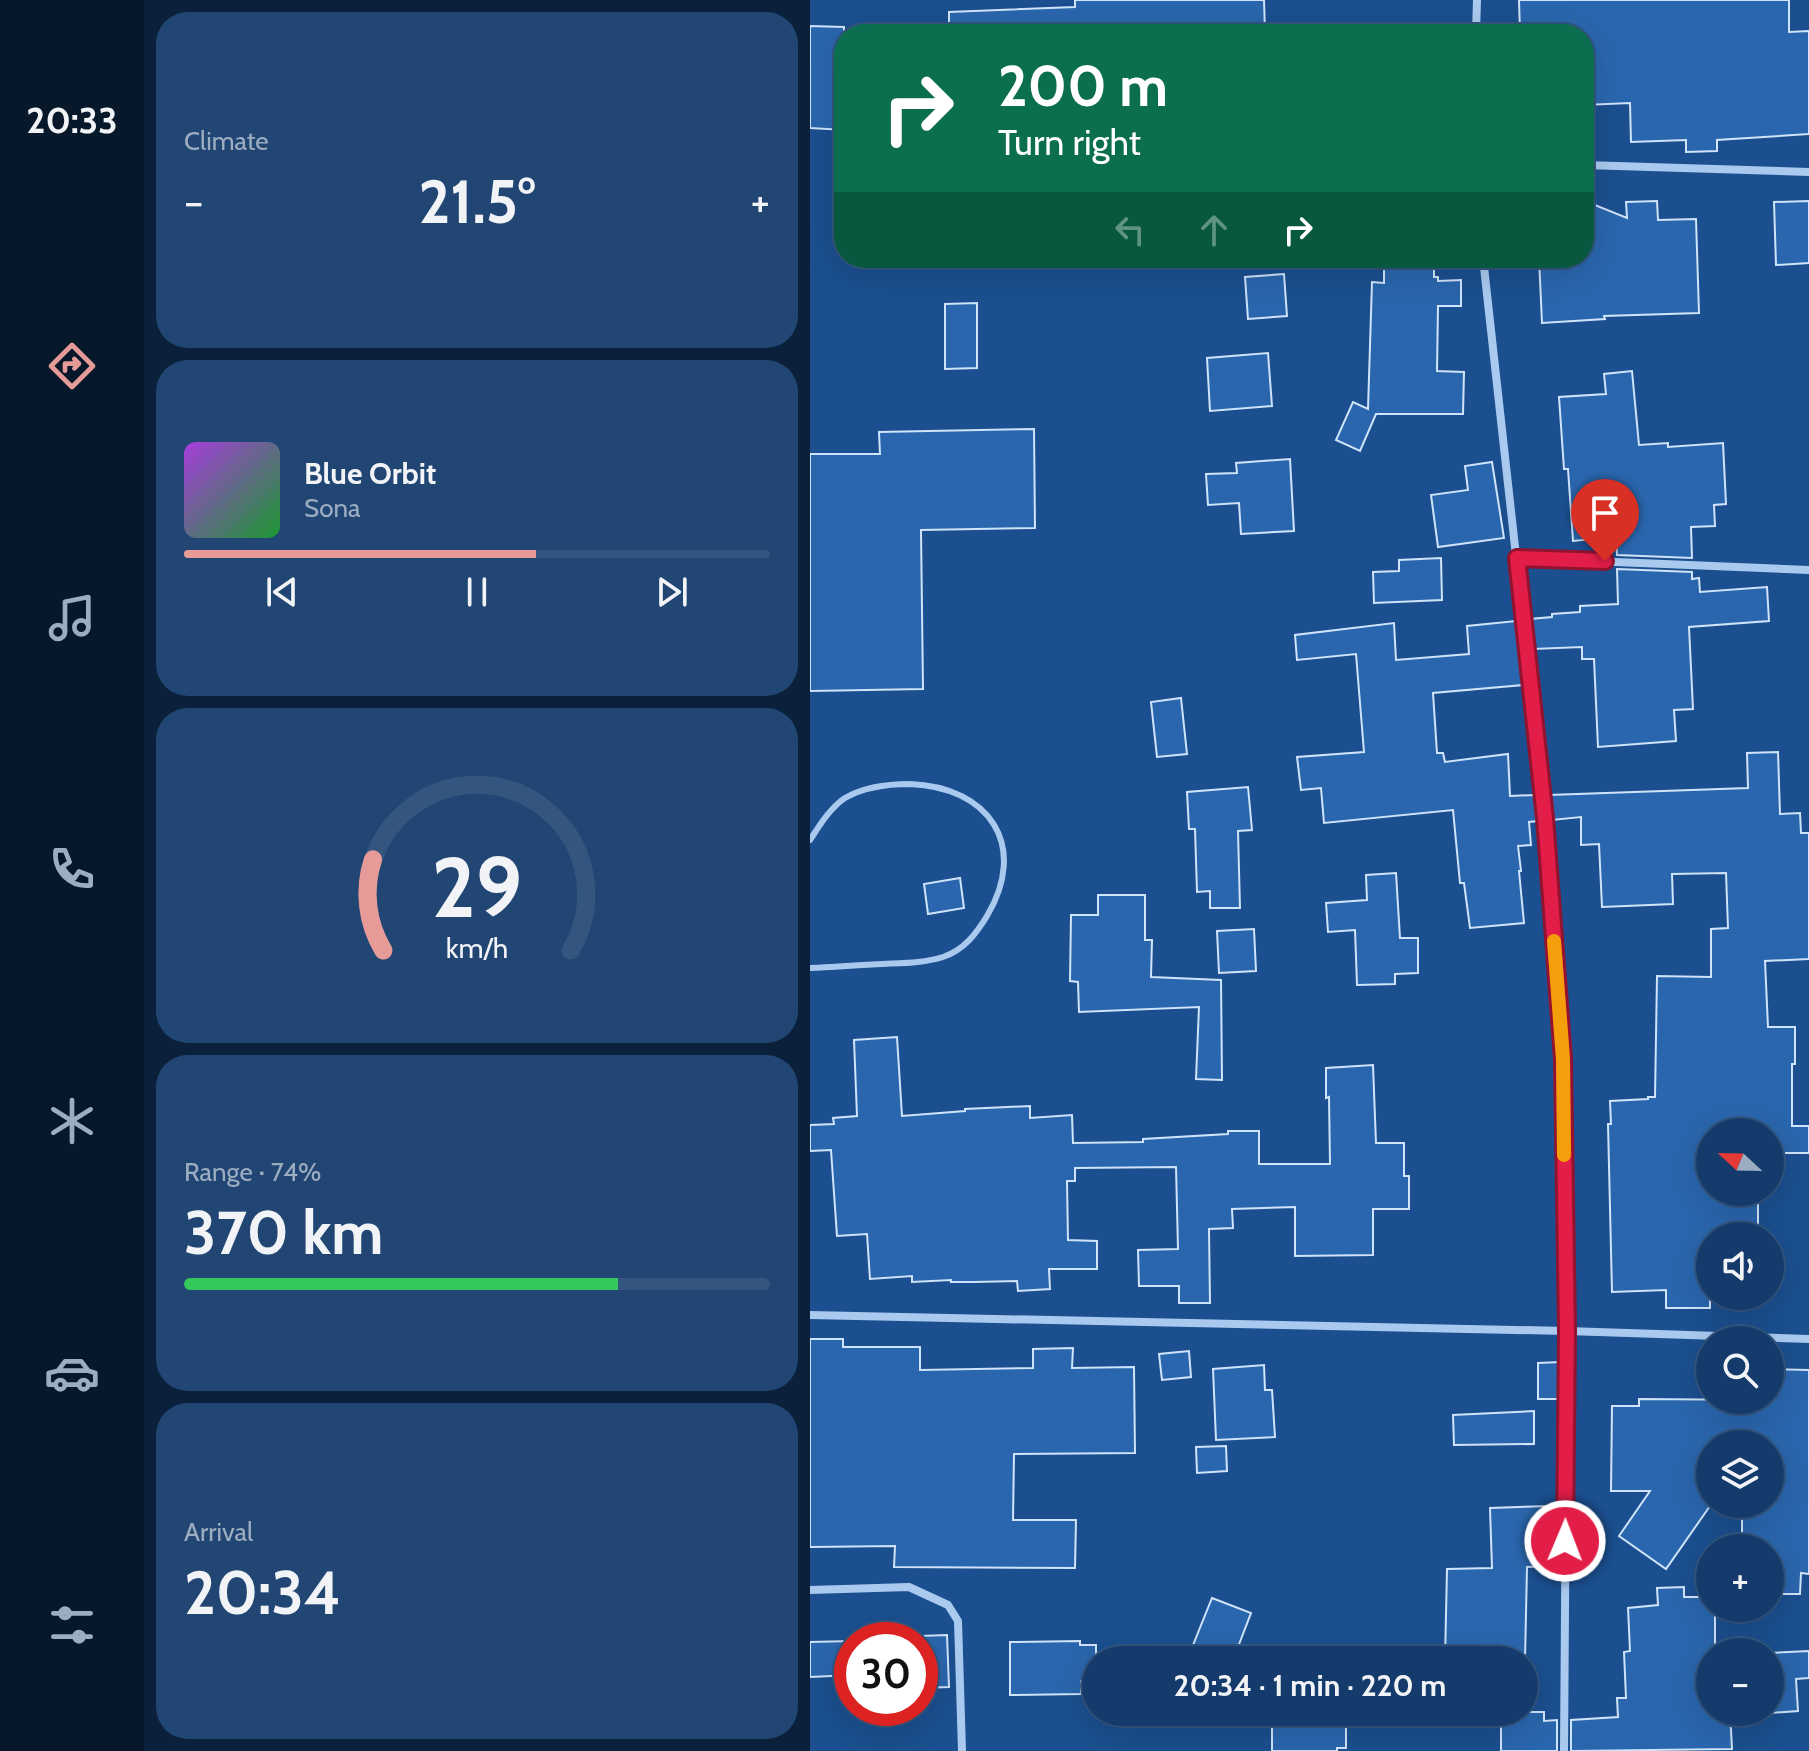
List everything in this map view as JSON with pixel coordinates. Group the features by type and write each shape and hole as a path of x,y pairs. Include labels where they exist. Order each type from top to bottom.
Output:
{"street":[{"path":"1476,24 1477,0"},
{"path":"1594,165 1809,172"},
{"path":"1484,268 1545,818 1563,1059 1567,1331 1564,1751"},
{"path":"1517,558 1809,570"},
{"path":"810,1315 1809,1339"},
{"path":"810,1590 909,1587 948,1605 958,1621 962,1751"}],"lane":[{"path":"810,840 827,814 843,799 867,788 900,784 932,785 977,806 996,826 1003,845 1004,866 994,903 978,931 964,946 945,956 916,962 810,968"}],"building":[{"path":"1075,0 1264,0 1265,24 949,24 949,12 1075,7"},
{"path":"1519,0 1789,0 1789,32 1809,31 1809,134 1717,140 1717,151 1686,152 1686,140 1631,142 1630,103 1594,105 1594,24 1520,24"},
{"path":"810,26 834,27 834,129 810,128"},
{"path":"1657,201 1658,220 1696,219 1699,313 1604,316 1605,319 1542,323 1539,268 1594,268 1594,205 1627,218 1626,202"},
{"path":"1809,201 1809,263 1776,265 1774,202"},
{"path":"1384,268 1434,268 1434,277 1438,277 1438,281 1461,280 1461,306 1438,306 1437,371 1464,372 1463,414 1376,414 1360,451 1336,440 1353,402 1368,409 1372,282 1384,283"},
{"path":"1284,274 1287,316 1248,319 1245,277"},
{"path":"977,303 977,368 945,369 945,304"},
{"path":"1268,353 1272,406 1210,411 1207,358"},
{"path":"1632,371 1639,445 1668,443 1668,447 1723,443 1726,504 1714,505 1715,526 1691,527 1692,558 1617,555 1616,537 1573,541 1559,397 1606,394 1604,374"},
{"path":"1034,429 1035,528 921,530 923,689 810,691 810,454 880,454 879,432"},
{"path":"1290,459 1294,531 1241,534 1239,503 1208,505 1206,474 1237,473 1236,463"},
{"path":"1492,462 1504,538 1438,547 1431,495 1468,490 1465,466"},
{"path":"1441,558 1442,600 1374,603 1373,572 1399,571 1399,560"},
{"path":"1617,569 1692,572 1692,579 1699,578 1700,592 1767,587 1769,621 1689,627 1693,709 1674,710 1676,741 1598,747 1594,659 1582,659 1582,647 1533,649 1530,619 1580,612 1580,606 1618,604"},
{"path":"1516,621 1523,685 1433,693 1437,753 1443,753 1445,762 1508,754 1510,796 1535,795 1538,821 1529,822 1531,845 1518,846 1524,923 1470,928 1464,883 1460,883 1453,810 1324,823 1321,788 1301,790 1297,757 1364,752 1356,654 1297,660 1295,635 1394,623 1396,660 1469,654 1467,626"},
{"path":"1181,698 1187,754 1157,757 1151,702"},
{"path":"1778,752 1780,814 1800,813 1801,833 1809,833 1809,959 1765,961 1768,1027 1795,1027 1792,1126 1809,1126 1809,1153 1784,1153 1784,1118 1696,1118 1696,1206 1758,1206 1758,1222 1696,1222 1696,1308 1666,1308 1666,1290 1612,1292 1610,1101 1655,1097 1657,976 1711,977 1711,929 1728,928 1726,873 1672,874 1673,904 1602,907 1599,844 1581,845 1581,817 1552,820 1549,795 1748,788 1747,753"},
{"path":"1248,787 1252,830 1238,831 1240,908 1210,908 1210,891 1197,892 1195,829 1189,829 1187,792"},
{"path":"1396,873 1400,938 1418,938 1418,973 1395,974 1395,984 1357,985 1355,930 1328,932 1326,903 1367,900 1366,875"},
{"path":"960,878 964,908 928,914 924,884"},
{"path":"1098,895 1145,895 1145,940 1152,940 1151,977 1221,980 1222,1080 1196,1079 1199,1007 1079,1012 1078,982 1070,981 1071,915 1098,915"},
{"path":"1254,929 1256,971 1219,973 1217,931"},
{"path":"897,1037 902,1116 1030,1106 1030,1118 1072,1115 1073,1143 1143,1142 1143,1139 1259,1131 1259,1164 1330,1164 1326,1068 1373,1065 1376,1143 1404,1143 1404,1176 1409,1176 1409,1209 1373,1209 1373,1255 1295,1256 1295,1207 1232,1209 1233,1228 1209,1229 1210,1303 1179,1303 1179,1286 1139,1286 1138,1250 1178,1249 1176,1167 1075,1168 1075,1181 1067,1181 1068,1240 1097,1241 1097,1269 1049,1269 1050,1289 1018,1291 1017,1281 912,1282 912,1276 870,1279 867,1234 837,1236 831,1150 810,1151 810,1125 834,1124 833,1118 857,1116 854,1040"},
{"path":"810,1339 843,1339 843,1347 920,1347 920,1370 1033,1368 1033,1349 1073,1348 1072,1368 1134,1367 1135,1453 1014,1454 1013,1520 1076,1520 1075,1568 894,1567 895,1546 810,1547"},
{"path":"1189,1351 1191,1377 1162,1380 1159,1354"},
{"path":"1560,1362 1560,1399 1538,1399 1538,1363"},
{"path":"1264,1365 1265,1390 1272,1390 1275,1437 1216,1440 1213,1369"},
{"path":"1784,1369 1809,1370 1809,1574 1801,1573 1800,1594 1784,1594 1784,1534 1742,1534 1742,1518 1784,1518 1784,1430 1696,1430 1696,1518 1702,1518 1666,1569 1619,1536 1650,1491 1611,1491 1612,1406 1639,1406 1639,1399 1696,1399 1696,1414 1784,1414"},
{"path":"1534,1411 1534,1444 1454,1445 1453,1415"},
{"path":"1226,1446 1227,1471 1197,1473 1196,1447"},
{"path":"1549,1506 1551,1566 1527,1567 1525,1646 1445,1646 1447,1569 1492,1568 1490,1508"},
{"path":"1684,1587 1684,1597 1696,1597 1696,1622 1715,1622 1715,1638 1696,1638 1696,1726 1731,1726 1732,1749 1571,1751 1571,1720 1618,1717 1617,1698 1626,1698 1624,1652 1630,1651 1628,1608 1658,1605 1657,1588"},
{"path":"1212,1598 1251,1613 1238,1646 1193,1646"},
{"path":"938,1635 947,1635 949,1687 938,1687"},
{"path":"834,1641 834,1676 810,1677 810,1642"},
{"path":"1080,1641 1080,1645 1096,1645 1082,1646 1081,1694 1010,1695 1010,1642"},
{"path":"1809,1651 1809,1678 1796,1679 1798,1711 1784,1712 1784,1652"},
{"path":"1538,1712 1544,1712 1544,1721 1557,1720 1557,1751 1501,1751 1501,1726 1538,1726"},
{"path":"1272,1726 1346,1726 1346,1748 1337,1748 1337,1751 1272,1751"}],"slow traffic":[{"path":"1554,941 1563,1059 1564,1155"}],"route":[{"path":"1565,1541 1567,1331 1563,1059 1545,818 1517,558 1605,561"}]}
